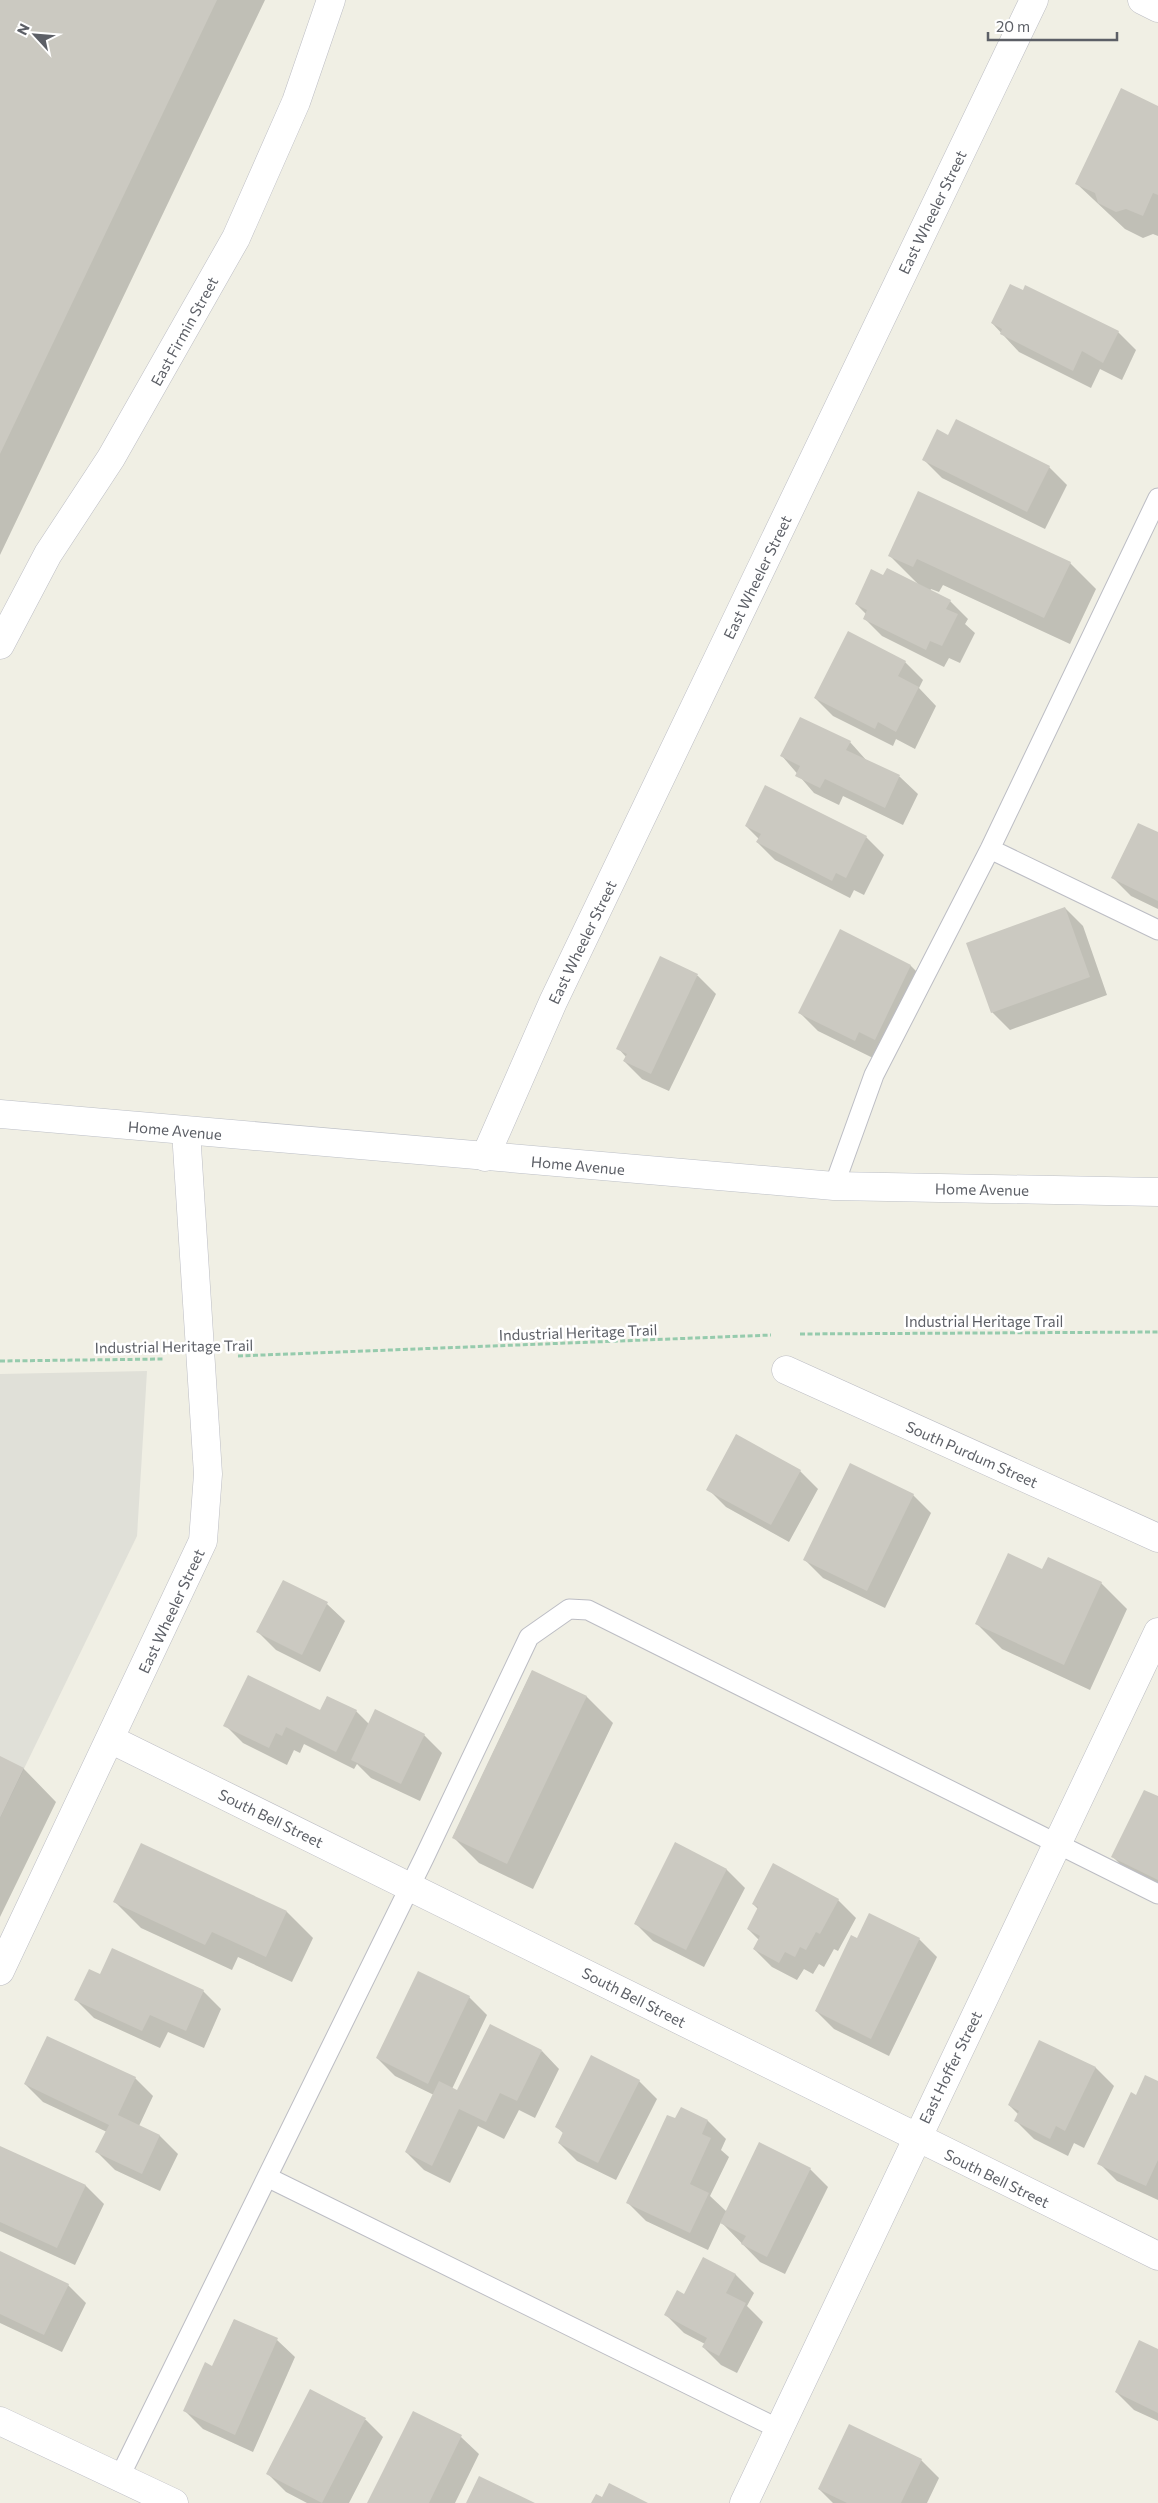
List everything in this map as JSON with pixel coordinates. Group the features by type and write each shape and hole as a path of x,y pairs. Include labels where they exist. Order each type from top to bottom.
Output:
{"street":[{"name":"East Firmin Street","path":"0,644 48,554 111,458 236,238 296,102 331,0"},
{"name":"East Wheeler Street","path":"485,1157 557,994 1034,0"},
{"path":"1142,0 1158,8"},
{"name":"Home Avenue","path":"0,1114 834,1186 1158,1192"},
{"name":"East Wheeler Street","path":"0,1970 204,1541 208,1474 186,1131"},
{"name":"South Purdum Street","path":"786,1370 1158,1538"},
{"name":"East Hoffer Street","path":"744,2503 1158,1632"},
{"name":"South Bell Street","path":"110,1739 282,1825 411,1885 916,2138 1158,2256"},
{"path":"0,2421 174,2503"}],"lane":[{"path":"834,1186 874,1075 990,849 1158,498"},
{"path":"990,849 1158,930"},
{"path":"120,2476 411,1885 529,1637 568,1609 588,1610 1158,1894"},
{"path":"267,2176 779,2429"}],"path":[{"name":"Industrial Heritage Trail","path":"794,1334 1158,1332"},
{"name":"Industrial Heritage Trail","path":"0,1361 202,1358 774,1335"}],"shaded area":[{"path":"147,1371 137,1536 0,1818 0,1374"}],"building":[{"path":"0,0 217,0 0,454"},
{"path":"1121,88 1158,106 1158,195 1153,193 1143,216 1126,209 1116,212 1098,203 1095,193 1075,184"},
{"path":"1010,284 1023,290 1025,285 1119,331 1103,363 1082,351 1073,371 1000,334 1002,329 991,323"},
{"path":"956,419 1050,466 1027,512 922,460 937,429 948,435"},
{"path":"918,491 1071,562 1044,618 917,559 913,567 888,556"},
{"path":"887,568 951,600 946,609 958,614 942,646 930,641 926,650 863,619 867,610 855,604 871,569 883,575"},
{"path":"848,631 906,661 898,676 919,687 896,732 878,722 875,729 814,698"},
{"path":"800,717 851,741 846,750 900,775 885,808 825,779 820,788 795,776 800,766 780,756"},
{"path":"765,785 867,836 846,878 836,873 832,881 756,842 761,834 745,826"},
{"path":"1138,823 1158,832 1158,901 1111,878"},
{"path":"1065,907 1090,977 991,1013 966,943"},
{"path":"840,929 911,965 875,1040 859,1032 855,1041 798,1013"},
{"path":"660,956 698,974 651,1074 623,1061 627,1054 616,1049"},
{"path":"736,1434 801,1470 771,1525 706,1490"},
{"path":"850,1463 914,1494 867,1591 803,1560"},
{"path":"1008,1553 1042,1569 1048,1557 1102,1582 1064,1665 975,1624"},
{"path":"283,1580 328,1602 302,1655 256,1632"},
{"path":"532,1670 587,1696 507,1864 452,1838"},
{"path":"248,1675 320,1710 327,1696 357,1710 336,1752 286,1727 282,1736 276,1733 269,1748 223,1726"},
{"path":"375,1709 425,1734 401,1784 351,1760"},
{"path":"0,1756 24,1768 0,1818"},
{"path":"1144,1790 1158,1796 1158,1880 1111,1857"},
{"path":"675,1842 727,1869 686,1950 634,1924"},
{"path":"141,1843 287,1911 266,1957 212,1932 205,1945 113,1902"},
{"path":"773,1863 839,1899 820,1934 816,1932 806,1950 800,1947 795,1957 785,1952 779,1963 753,1949 760,1936 747,1929 758,1907 752,1904"},
{"path":"869,1913 920,1938 871,2039 815,2011 851,1935 857,1938"},
{"path":"112,1948 204,1990 186,2031 150,2015 142,2031 74,2000 89,1969 100,1974"},
{"path":"418,1971 470,1996 428,2084 376,2058"},
{"path":"490,2024 542,2050 517,2101 500,2093 486,2122 459,2109 432,2166 405,2152 439,2081 457,2090"},
{"path":"47,2036 136,2077 118,2115 160,2135 142,2174 95,2152 109,2125 24,2084"},
{"path":"1039,2040 1096,2067 1065,2131 1056,2126 1050,2139 1014,2121 1019,2111 1008,2105"},
{"path":"591,2055 640,2080 598,2163 558,2143 563,2132 555,2127"},
{"path":"1145,2075 1158,2081 1158,2160 1146,2186 1097,2164 1131,2092 1136,2095"},
{"path":"681,2107 708,2120 702,2134 711,2138 690,2184 709,2193 690,2233 626,2203 667,2115 675,2118"},
{"path":"759,2142 811,2168 767,2257 741,2244 746,2236 720,2223"},
{"path":"0,2146 86,2185 57,2248 0,2222"},
{"path":"0,2251 69,2284 44,2335 0,2314"},
{"path":"703,2257 736,2274 726,2293 746,2303 719,2356 702,2347 707,2338 664,2315 677,2290 684,2294"},
{"path":"234,2319 278,2338 235,2435 183,2411 205,2362 212,2366"},
{"path":"1139,2340 1158,2349 1158,2413 1115,2392"},
{"path":"310,2389 366,2418 322,2503 266,2474"},
{"path":"413,2411 462,2435 429,2503 367,2503"},
{"path":"849,2424 922,2459 901,2503 847,2503 818,2489"},
{"path":"479,2476 535,2503 466,2503"},
{"path":"609,2483 648,2503 591,2503 596,2494 602,2497"}]}
